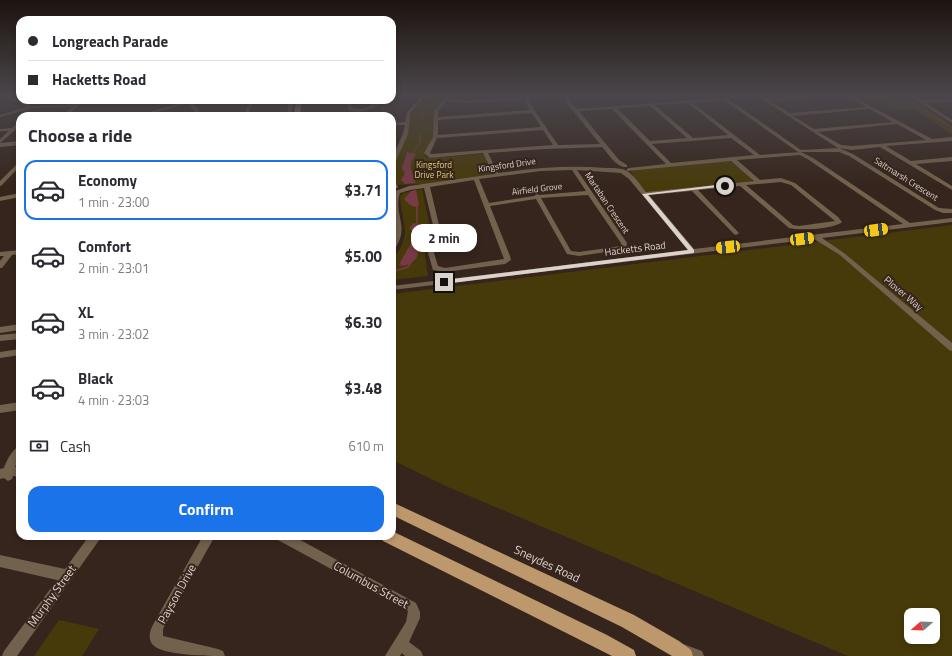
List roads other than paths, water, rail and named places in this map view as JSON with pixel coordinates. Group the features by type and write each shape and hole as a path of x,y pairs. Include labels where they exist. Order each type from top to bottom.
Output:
{"main road":[{"name":"Sneydes Road","path":"396,510 628,621 679,652"},
{"path":"396,540 601,641 628,656"}],"street":[{"path":"396,155 406,134 408,126"},
{"path":"436,126 435,137 427,154 433,156 557,146 604,145"},
{"path":"587,126 692,251"},
{"path":"632,126 670,165"},
{"path":"676,126 692,140"},
{"path":"720,126 758,156"},
{"path":"763,126 906,226"},
{"path":"804,126 840,148"},
{"path":"812,131 870,126"},
{"path":"903,126 930,140"},
{"path":"435,137 545,128 557,146"},
{"path":"0,130 14,129"},
{"path":"0,144 14,129"},
{"path":"649,144 733,136"},
{"path":"801,153 840,148 952,139"},
{"path":"396,143 401,144"},
{"path":"0,144 16,144"},
{"path":"880,145 952,188"},
{"name":"Saltmarsh Crescent","path":"840,148 936,208 943,211 952,211"},
{"path":"485,152 496,175"},
{"name":"Kingsford Drive","path":"396,191 544,169 640,168 801,153"},
{"path":"732,159 758,182"},
{"path":"911,163 952,159"},
{"path":"0,184 16,166"},
{"name":"Martaban Crescent","path":"538,196 569,253 576,254 623,248 625,246 624,243 589,193 574,168"},
{"path":"427,186 436,225 431,257 434,267 438,270 500,264 507,261 507,256 476,178"},
{"path":"644,194 758,182 786,180 792,183 839,221 838,223 799,228 791,227 741,184"},
{"path":"944,183 952,182"},
{"path":"693,189 736,233"},
{"name":"Airfield Grove","path":"487,205 538,196 589,193"},
{"path":"1,200 16,196"},
{"name":"Hacketts Road","path":"396,288 952,220"},
{"path":"396,226 399,236 396,242"},
{"name":"Plover Way","path":"830,236 830,241 842,254 952,348"},
{"name":"Plover Way","path":"816,237 842,254"},
{"path":"0,254 16,252"},
{"path":"0,266 10,253"},
{"path":"0,330 16,328"},
{"path":"0,338 16,336"},
{"path":"0,355 16,353"},
{"path":"0,409 16,407"},
{"path":"10,474 16,460"},
{"name":"Murphy Street","path":"9,656 93,540"},
{"name":"Payson Drive","path":"207,540 159,625 156,635 157,640 161,643 218,656"},
{"name":"Columbus Street","path":"289,540 412,606 415,611 414,619 392,656"},
{"path":"0,561 67,576"},
{"path":"400,644 416,656"},
{"path":"679,652 697,656"}],"waterway":[{"path":"948,126 952,128"},
{"path":"411,155 420,143 420,134"},
{"path":"417,205 417,227"},
{"path":"396,271 408,267 411,262"}],"park label":[{"name":"Kingsford Drive Park","path":"434,170"}]}
